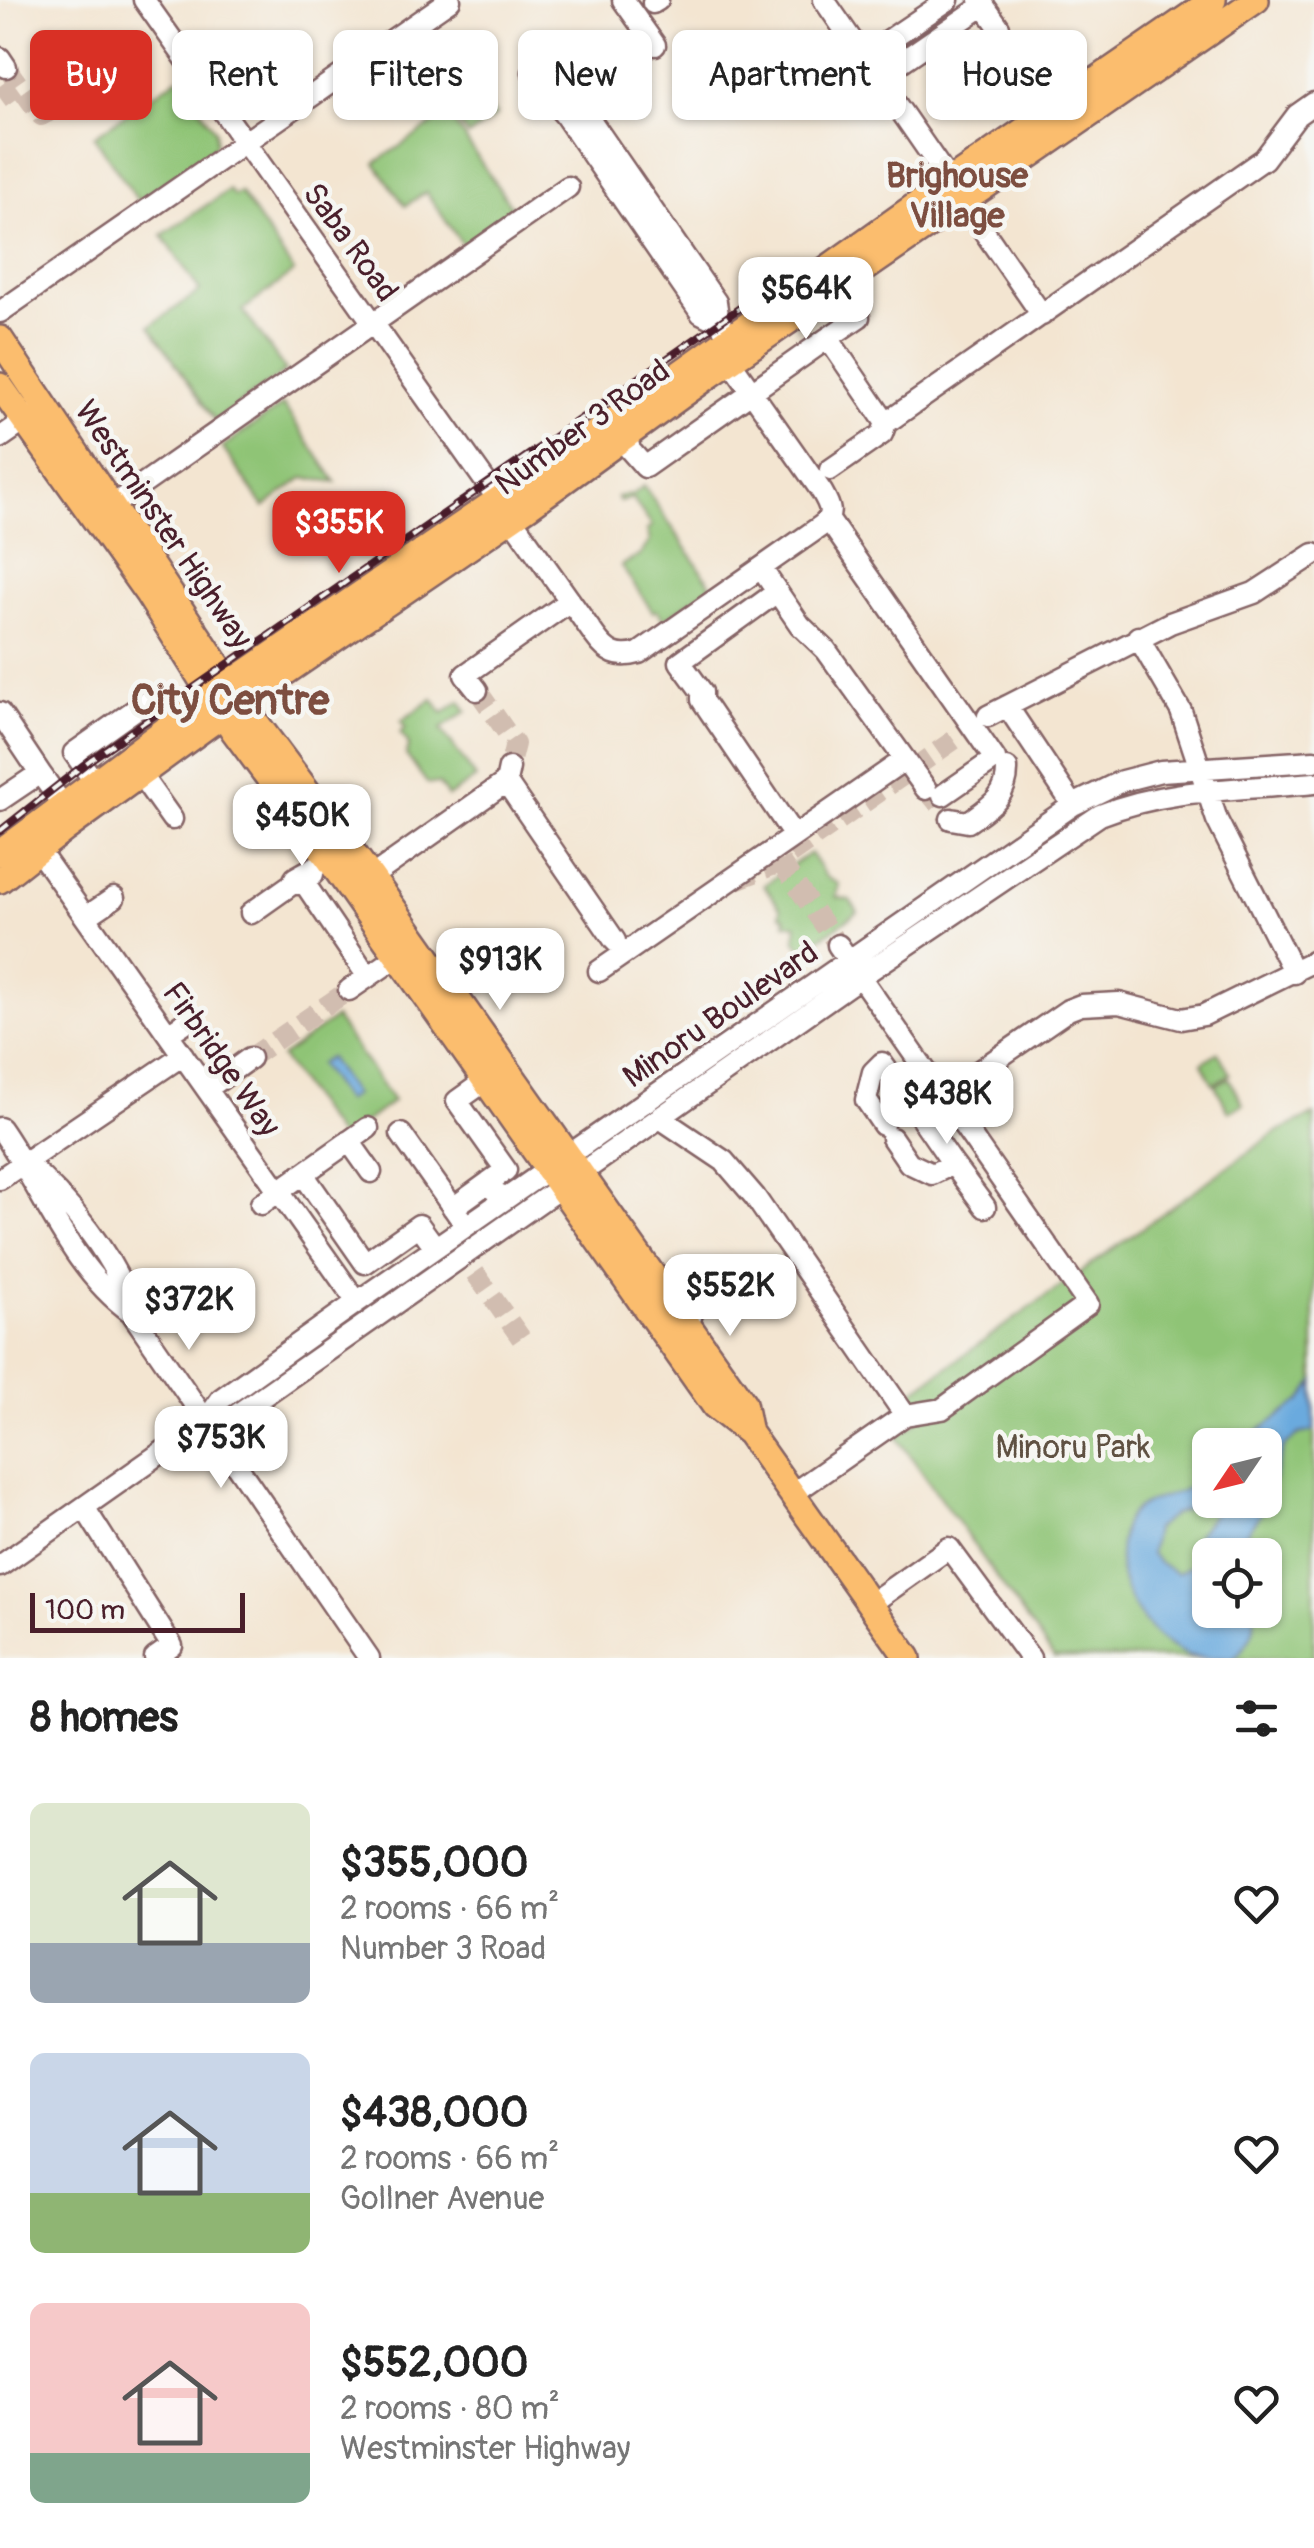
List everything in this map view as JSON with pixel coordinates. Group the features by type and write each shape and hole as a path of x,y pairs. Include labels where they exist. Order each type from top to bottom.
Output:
{"main road":[{"name":"Number 3 Road","path":"1087,86 1213,0"},
{"name":"Number 3 Road","path":"0,853 94,781 228,699 505,509 730,343 956,191 1256,0"},
{"name":"Number 3 Road","path":"505,509 627,438 730,343 840,286 1038,120"},
{"name":"Westminster Highway","path":"4,353 35,414 148,594 371,878 715,1406 749,1433 908,1658"},
{"name":"Westminster Highway","path":"0,386 35,414 113,505 228,699 309,874 397,957 485,1081 687,1306 742,1403 749,1433"},
{"name":"Number 3 Road","path":"0,880 140,774 228,699"}],"street":[{"name":"Saba Road","path":"144,0 604,649 615,656 639,653 828,519"},
{"path":"0,312 450,0"},
{"path":"624,0 655,45"},
{"path":"824,0 850,30"},
{"path":"904,30 948,0"},
{"path":"906,59 982,3 998,30"},
{"path":"730,343 700,313 564,114 536,83 533,72 539,59 554,49 572,50 580,60 580,104 716,302 750,391 822,492 830,507 828,519 996,758 934,792 904,760 826,650 800,625 761,568"},
{"path":"830,470 882,434 886,423 1264,159 1297,115 1314,102"},
{"path":"906,108 956,191 1042,314"},
{"path":"113,505 568,187"},
{"path":"627,438 633,454 645,467 732,408 750,391 860,316 840,286"},
{"path":"828,338 886,423"},
{"path":"0,438 35,414"},
{"path":"988,716 1138,638 1191,614 1254,594 1314,554"},
{"path":"777,592 680,662 790,830"},
{"path":"476,690 465,675 570,601"},
{"path":"1138,638 1181,711 1218,820 1294,973"},
{"path":"94,781 74,753 146,702"},
{"path":"1007,706 1073,805"},
{"path":"0,713 63,805"},
{"path":"599,971 790,830 904,760"},
{"name":"Minoru Boulevard","path":"204,1422 232,1418 849,961 1073,805 1122,781 1161,771 1314,761"},
{"path":"950,820 968,822 996,802 1007,783 1007,768"},
{"path":"0,800 40,773"},
{"path":"140,774 172,819"},
{"path":"371,878 508,775 615,941"},
{"name":"Minoru Boulevard","path":"0,1566 204,1422 221,1399 435,1247 502,1202 660,1118 849,961 1100,815 1130,803 1166,794 1314,783"},
{"name":"Firbridge Way","path":"38,850 357,1302"},
{"path":"251,913 309,874 368,977"},
{"path":"86,917 114,898"},
{"path":"349,990 397,957"},
{"path":"792,1494 905,1416 942,1409 1088,1304 849,961"},
{"path":"918,1114 1068,1010 1119,1004 1181,1019 1204,1015 1314,962"},
{"path":"168,1034 189,1020"},
{"path":"0,1179 183,1055"},
{"path":"207,1089 250,1058"},
{"path":"953,1164 932,1174 908,1163 866,1100 873,1072 882,1063 985,1208"},
{"path":"453,1208 506,1170 457,1101 485,1081"},
{"path":"660,1118 724,1161 755,1198 905,1416"},
{"path":"0,1128 24,1162 58,1191 125,1286 132,1312 204,1422 369,1658"},
{"path":"261,1204 368,1128"},
{"path":"401,1134 466,1226"},
{"path":"349,1141 371,1172"},
{"path":"303,1174 365,1262 420,1225 435,1247"},
{"path":"489,1182 502,1202"},
{"path":"84,1507 169,1654"},
{"path":"870,1604 950,1548 1030,1658"}],"green space":[{"path":"172,82 172,120 208,120 215,130 216,144 206,156 138,201 94,136 117,120 152,120 152,96"},
{"path":"439,120 452,120 515,212 464,247 426,192 405,206 375,163"},
{"path":"457,120 490,120 468,136"},
{"path":"229,190 234,196 240,192 294,272 243,310 286,371 215,421 150,326 200,291 162,235"},
{"path":"283,405 336,482 303,478 264,507 222,447"},
{"path":"644,486 712,586 664,620 657,610 653,612 621,566 640,555 650,541 647,530 652,526 632,498 620,502 617,497 633,494"},
{"path":"433,699 443,713 460,701 467,711 441,729 476,778 448,797 439,784 427,783 406,755 409,744 400,732 406,728 401,721"},
{"path":"810,853 826,877 839,884 836,897 850,900 858,912 803,950 795,939 797,925 785,923 786,918 764,885"},
{"path":"335,1018 393,1101 340,1140 281,1057"},
{"path":"1218,1052 1230,1074 1213,1084 1202,1063"},
{"path":"1229,1078 1243,1104 1229,1112 1215,1085"},
{"name":"Minoru Park","path":"1314,1115 1314,1658 1054,1658 897,1437 917,1422 901,1400 1278,1131"}],"water":[{"path":"329,1058 354,1095 345,1101 319,1064"},
{"path":"1314,1382 1314,1431 1299,1434 1282,1453 1282,1428 1263,1428 1302,1400"},
{"path":"1192,1484 1192,1507 1174,1514 1155,1529 1150,1553 1177,1573 1192,1565 1192,1628 1253,1628 1233,1658 1187,1655 1172,1647 1146,1624 1122,1577 1120,1544 1130,1515 1142,1505"},
{"path":"1210,1518 1257,1518 1243,1538 1198,1538"}],"tunnel":[{"path":"6,67 30,101"},
{"path":"0,98 18,85"},
{"path":"477,690 515,744 509,768"},
{"path":"736,880 775,865 987,717"},
{"path":"926,789 951,819"},
{"path":"780,862 838,945"},
{"path":"250,1058 349,990"},
{"path":"475,1273 521,1338"}],"railway":[{"path":"0,831 90,760 744,305"}],"district":[{"name":"Brighouse Village","path":"957,195"},
{"name":"City Centre","path":"230,699"}]}
